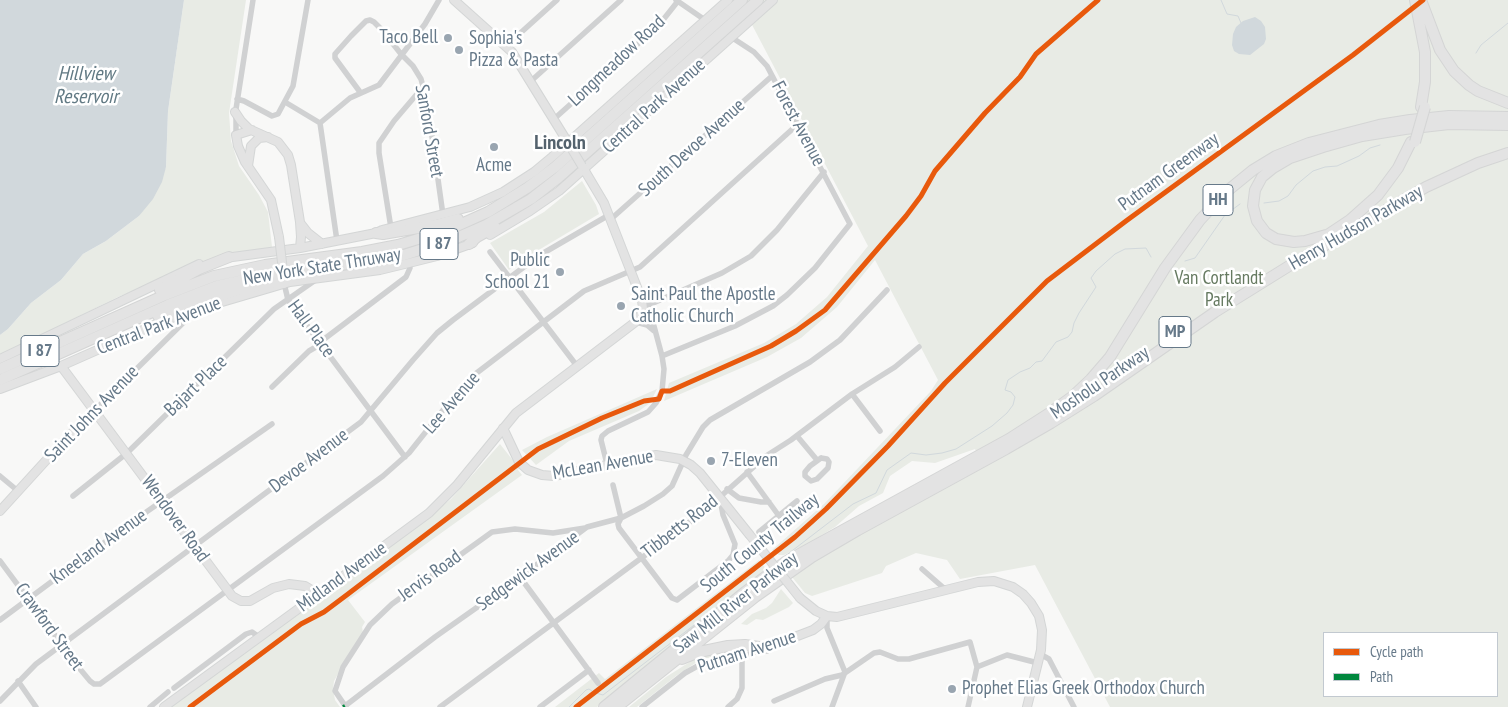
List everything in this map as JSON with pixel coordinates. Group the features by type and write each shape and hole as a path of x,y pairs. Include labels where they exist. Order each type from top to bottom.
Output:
{"highway":[{"name":"New York State Thruway","path":"0,380 184,298 225,284 267,275 387,258 437,245 494,221 545,189 758,0"},
{"name":"Mosholu Parkway","path":"1415,0 1425,52 1423,107"},
{"path":"1421,0 1440,50 1454,71 1478,91 1508,103"},
{"name":"Mosholu Parkway","path":"1020,433 1062,410 1205,312 1334,236 1378,195 1398,168 1413,142 1429,84 1430,55 1421,0"},
{"name":"New York State Thruway","path":"0,368 165,295 214,276 265,265 362,252 398,245 448,230 488,212 527,188 555,167 740,2"},
{"name":"HH","path":"983,458 1068,400 1098,371 1116,349 1165,268 1200,220 1232,186 1260,165 1309,143 1379,125 1457,116 1508,117"},
{"path":"1334,236 1294,242 1280,240 1266,233 1257,221 1253,206 1255,190 1262,177 1290,158 1323,146 1362,136 1435,125 1508,125"},
{"name":"Henry Hudson Parkway","path":"983,458 1065,414 1230,303 1334,236 1432,184 1478,163 1508,153"},
{"path":"469,244 477,237 512,217 545,189"},
{"path":"376,233 382,234 436,225 472,214 488,212"},
{"path":"80,333 132,304 229,257"},
{"path":"88,341 226,292 284,281"},
{"name":"Saw Mill River Parkway","path":"617,707 783,577 843,539 983,458"},
{"name":"Saw Mill River Parkway","path":"604,707 785,562 983,458"},
{"path":"717,627 712,643 718,647 724,647"},
{"path":"673,662 699,652 724,647 740,645 766,648"}],"street":[{"name":"Hall Place","path":"253,0 235,112 237,138 242,156 248,167 271,200 279,236 288,300 405,457"},
{"path":"237,100 275,116 285,102 294,86 308,0"},
{"path":"320,123 337,107 360,92 379,85 425,24 439,0"},
{"path":"454,0 506,46 515,56 531,81 601,196 644,307 651,315 662,356 663,386 661,395 656,403 644,414 608,431 602,436 601,440 607,464"},
{"path":"506,46 557,0"},
{"path":"531,81 621,0"},
{"name":"Central Park Avenue","path":"0,359 199,264 229,257 300,248 376,233 470,207 503,192 539,168 569,144 728,0"},
{"name":"Central Park Avenue","path":"0,389 61,366 163,321 284,281 380,270 437,256 486,237 559,191 583,167 773,0"},
{"path":"677,1 705,20"},
{"name":"Longmeadow Road","path":"554,119 659,25 677,1"},
{"path":"360,92 334,54 366,21 374,22 401,54"},
{"name":"Forest Avenue","path":"662,356 735,326 773,306 815,268 850,224 824,172 760,56 731,37"},
{"name":"Sanford Street","path":"401,54 418,74 424,87 443,215"},
{"name":"South Devoe Avenue","path":"610,217 772,76"},
{"path":"391,228 379,144 394,121 424,87"},
{"path":"285,102 320,123"},
{"path":"235,112 241,121 252,130 278,142 288,155 302,237 300,248"},
{"path":"320,123 337,241"},
{"name":"Lee Avenue","path":"103,682 383,476 405,457 466,382 584,290 638,268 798,124"},
{"path":"252,130 237,138 243,144 254,143"},
{"path":"248,167 250,152 254,143 260,138 268,137"},
{"path":"503,428 521,408 636,322 644,307 722,273 751,256 777,230 824,172"},
{"name":"Devoe Avenue","path":"0,701 36,664 361,422 434,337 509,276 540,255 610,217"},
{"path":"300,222 308,233 322,244"},
{"path":"490,252 544,320 577,366"},
{"path":"272,387 309,351 406,277 410,263"},
{"name":"Bajart Place","path":"73,496 127,453 274,309 320,278"},
{"name":"Sedgewick Avenue","path":"345,706 435,637 587,527 621,518 644,506 672,486 683,460 703,427 710,420 810,362 840,340 887,290"},
{"name":"Saint Johns Avenue","path":"0,511 95,410 187,319"},
{"path":"636,322 647,325 655,332"},
{"name":"Tibbetts Road","path":"440,707 694,519 766,456 797,436 852,394 895,367 919,347"},
{"name":"Wendover Road","path":"61,366 234,598 244,602 253,600 276,587 289,584 305,586 318,594"},
{"path":"852,394 880,431"},
{"name":"Kneeland Avenue","path":"0,620 162,501 272,424"},
{"name":"McLean Avenue","path":"503,428 519,462 528,470 538,474 554,476 656,455 673,456 683,460 700,473 800,598 812,609 827,616"},
{"name":"Midland Avenue","path":"164,707 428,512 457,485 503,428"},
{"path":"797,436 817,460"},
{"path":"827,459 829,465 818,479 811,481 805,476 805,472 817,460 827,459"},
{"path":"746,472 779,516"},
{"path":"0,476 18,491"},
{"path":"613,485 621,518 618,522 619,528 674,599 680,598 728,562 733,555 734,544 723,516 719,497"},
{"path":"728,489 739,498 769,502"},
{"path":"759,532 797,501"},
{"name":"Jervis Road","path":"345,706 335,691 343,667 370,625 382,612 400,598 492,532 515,529 553,533 587,527"},
{"name":"Crawford Street","path":"0,561 90,681 97,685 103,682"},
{"path":"922,569 946,590"},
{"path":"520,577 598,683"},
{"path":"832,707 845,672 826,627 827,616 847,616 986,581 1001,583 1016,589 1028,598 1039,616 1043,634 1027,707"},
{"name":"Putnam Avenue","path":"642,707 681,676 703,663 722,657 742,657 766,648 813,630 827,616"},
{"path":"174,688 246,634 252,632 259,637"},
{"path":"774,701 825,679 842,675 874,653 880,652 898,659 909,659 970,642 977,667 968,707"},
{"path":"1040,654 1049,660 1074,707"},
{"path":"977,667 1007,655 1038,663"},
{"path":"729,707 737,699 742,688 742,657"},
{"path":"540,707 589,670"},
{"path":"18,681 36,707"},
{"path":"150,707 168,692"}],"green space":[{"name":"Hillview Reservoir","path":"184,0 246,0 229,113 231,141 239,166 268,212 272,247 205,261 118,297 0,355 0,335 8,329 31,303 61,280 83,254 106,241 139,216 166,167 168,111"},
{"name":"Van Cortlandt Park","path":"739,0 1508,0 1508,707 1110,707 1035,565 960,579 947,560 916,553 886,566 882,573 812,596 805,593 792,577 839,545 984,466 975,449 935,463 912,461 890,476 883,493 859,506 835,527 809,543 784,555 779,555 772,550 824,504 931,391 938,380 875,260 837,307 801,338 767,357 664,401 669,383 764,343 796,324 827,297 868,246"},
{"path":"582,181 599,214 509,270 490,243 544,212"},
{"path":"657,389 650,403 639,411 569,441 536,465 522,450 547,437"},
{"path":"500,444 519,468 518,470 522,475 348,600 365,622 362,627 363,632 334,681 335,700 340,707 170,707 388,549 451,499"},
{"path":"759,560 767,570 597,707 555,707 599,673 605,679"},
{"path":"781,589 793,603 789,607 763,620 756,619 747,625 741,624 752,614 772,603"},
{"path":"711,654 730,654 700,660 676,676 637,707 629,707 666,677 696,658"}],"water":[{"name":"Hillview Reservoir","path":"0,0 184,0 168,111 166,167 162,182 153,199 139,216 106,241 83,254 61,280 31,303 8,329 0,335"},
{"path":"1255,17 1265,27 1266,39 1264,44 1250,55 1239,54 1234,51 1232,45 1236,27 1243,21"}],"waterway":[{"path":"1221,0 1227,14 1238,16 1241,23"},
{"path":"1476,53 1481,45 1508,23"},
{"path":"1264,203 1279,201 1288,196 1296,185 1313,171 1337,166 1359,156 1370,148 1380,145"},
{"path":"1185,261 1195,258 1225,215 1240,204"},
{"path":"784,557 853,504 876,493 887,470 911,453 926,455 956,449 992,426 1013,405 1015,397 1011,392 1005,390 1008,380 1030,368 1036,362 1042,361 1056,342 1068,337 1072,332 1079,313 1096,287 1091,278 1096,271 1115,254 1125,249 1146,248 1151,257"},
{"path":"596,693 603,695 719,606"},
{"path":"569,707 586,690 592,691"}],"cycle path":[{"path":"190,707 301,624 324,612 538,449 602,418 644,401 659,399 662,391 670,391 771,346 825,310 906,216 921,196 935,171 985,113 1020,77 1036,54 1098,0"},
{"name":"Putnam Greenway","path":"576,707 795,537 826,509 888,446 945,383 1047,281 1353,55 1423,0"}],"place":[{"name":"Taco Bell","path":"448,38"},
{"name":"Sophia's Pizza & Pasta","path":"459,50"},
{"name":"Acme","path":"494,147"},
{"name":"Public School 21","path":"560,272"},
{"name":"Saint Paul the Apostle Catholic Church","path":"621,306"},
{"name":"7-Eleven","path":"711,461"},
{"name":"Prophet Elias Greek Orthodox Church","path":"952,689"}],"district":[{"name":"Lincoln","path":"560,143"}]}
